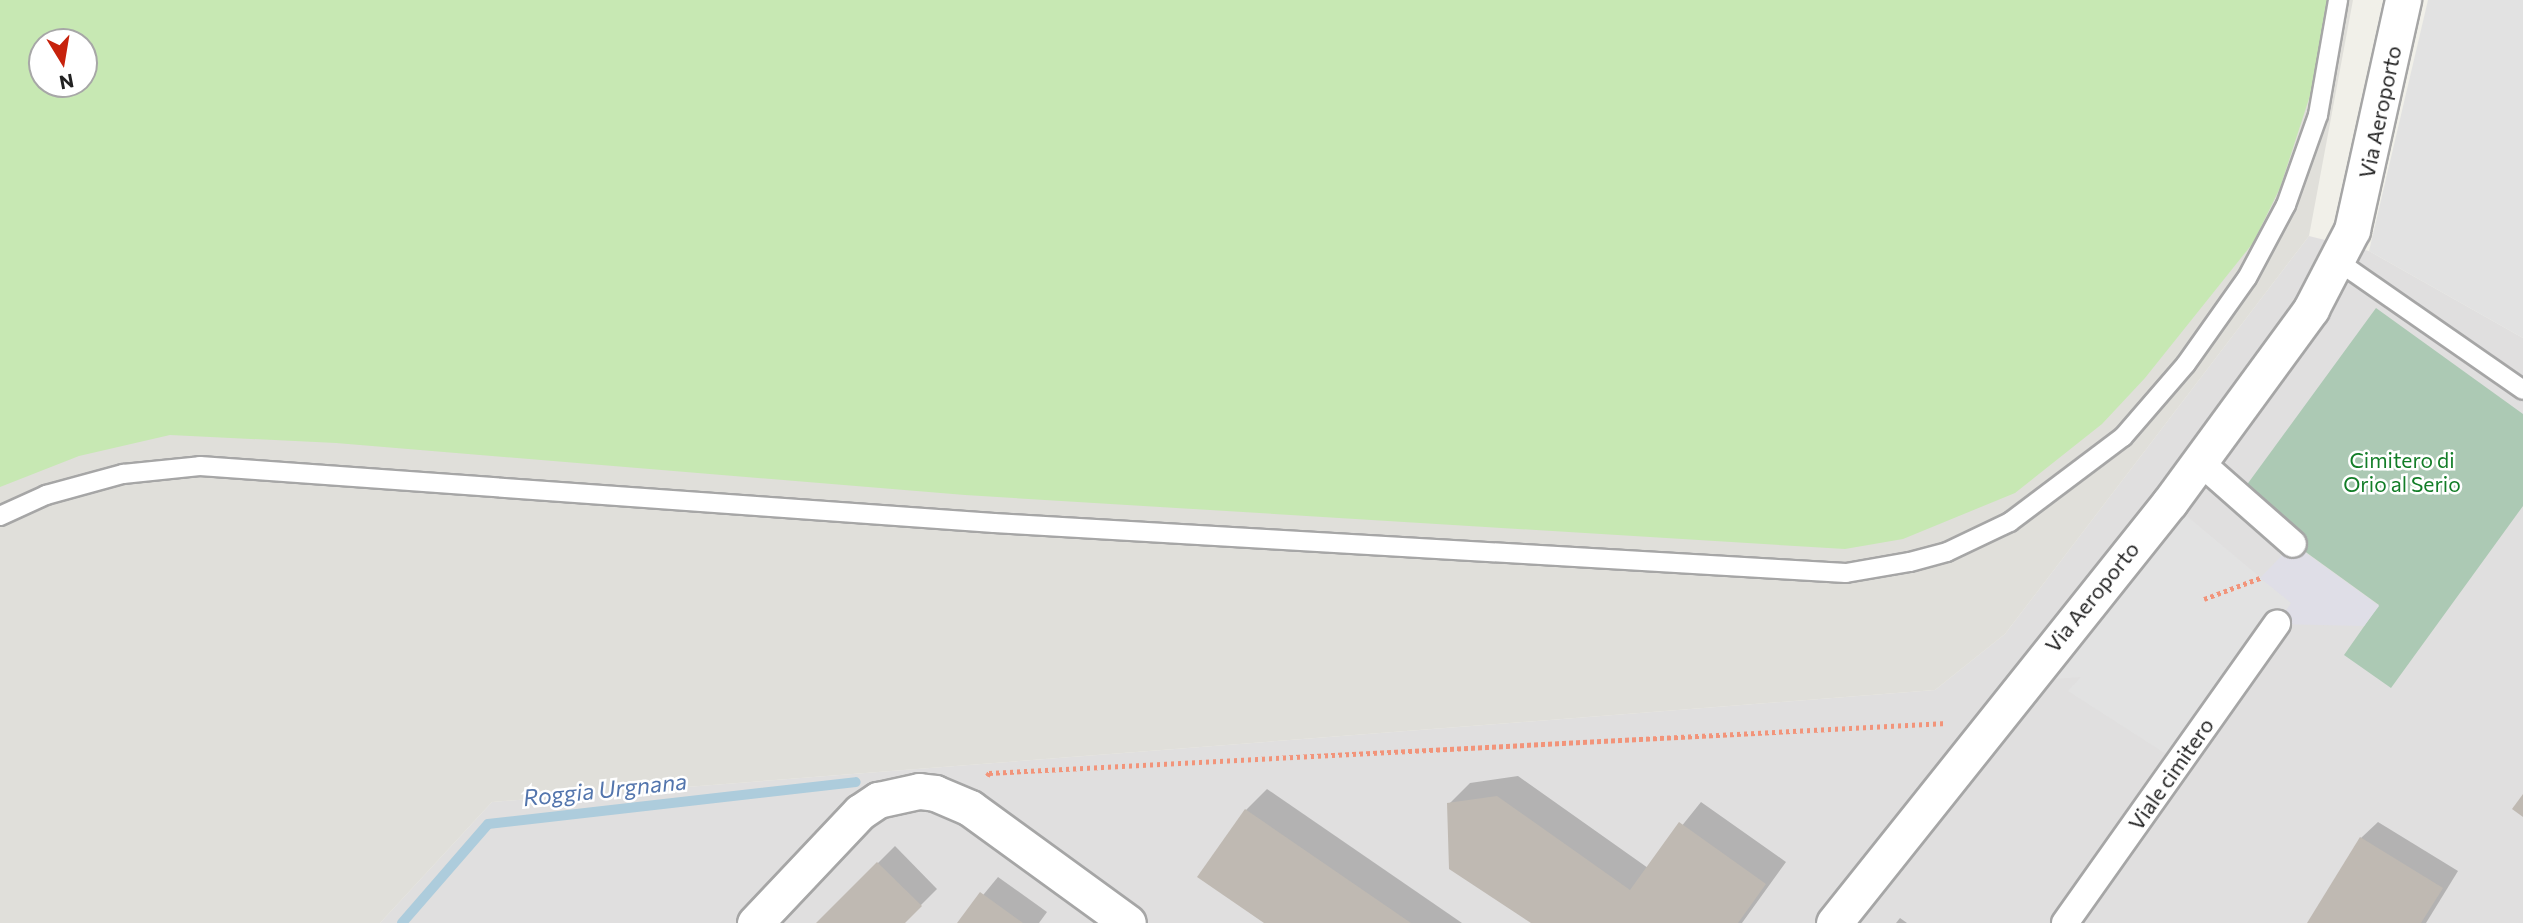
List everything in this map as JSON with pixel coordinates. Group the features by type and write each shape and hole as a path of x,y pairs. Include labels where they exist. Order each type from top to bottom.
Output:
{"street":[{"name":"Via Aeroporto","path":"1834,923 2199,461 2311,309 2339,262 2365,182 2403,0"},
{"path":"2199,461 2293,544"},
{"name":"Viale cimitero","path":"2064,923 2277,624"},
{"path":"755,923 860,811 878,800 919,791 935,793 970,808 1127,922"}],"lane":[{"path":"0,516 46,495 123,474 200,466 981,522 1846,573 1910,562 1947,552 2010,522 2123,437 2186,364 2247,278 2286,205 2318,115 2337,0"},
{"path":"2339,262 2523,390"}],"path":[{"path":"2204,599 2260,579"}],"shaded area":[{"path":"0,0 2353,0 2309,236 2005,634 1935,690 492,802 380,923 0,923"},
{"path":"2428,0 2523,0 2523,338 2369,251"},
{"path":"2309,236 2369,251 2523,338 2523,923 380,923 492,802 1935,690 2005,634"},
{"path":"2170,502 2291,603 2180,763 2068,691 2081,677 2024,681"},
{"path":"2293,544 2379,606 2364,626 2277,624 2291,603 2260,578"}],"green space":[{"path":"0,0 2330,0 2318,71 2280,188 2253,243 2145,378 2102,424 2015,493 1903,539 1845,549 965,495 336,443 170,435 79,456 0,487"},
{"name":"Cimitero di Orio al Serio","path":"2376,308 2523,414 2523,506 2391,688 2344,655 2379,605 2235,501"}],"building":[{"path":"2523,794 2523,817 2512,809"},
{"path":"1497,796 1630,890 1679,822 1766,884 1738,923 1531,923 1449,869 1447,803"},
{"path":"1245,809 1411,923 1264,923 1197,877"},
{"path":"2360,837 2443,888 2421,923 2307,923"},
{"path":"877,862 922,906 905,923 816,923"},
{"path":"980,892 1023,923 957,923"}],"waterway":[{"name":"Roggia Urgnana","path":"402,923 488,824 856,782"}]}
